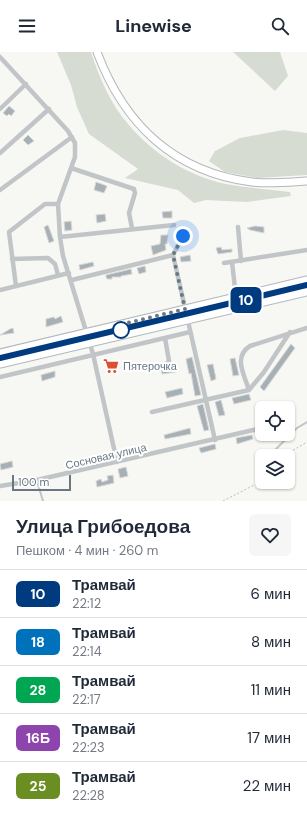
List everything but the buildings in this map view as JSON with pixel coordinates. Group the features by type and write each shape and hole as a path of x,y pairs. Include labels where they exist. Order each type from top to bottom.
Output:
{"main road":[{"path":"97,52 107,77 125,108 155,142 182,159 208,171 230,178 253,182 307,181"},
{"path":"0,353 307,280"},
{"path":"0,364 307,292"}],"street":[{"path":"1,61 26,84 49,109 72,137 76,149 75,158 58,204 60,237 93,354 117,462"},
{"path":"0,109 26,84"},
{"path":"0,153 49,109"},
{"path":"0,190 72,137"},
{"path":"71,168 134,189 135,192 129,213 132,228"},
{"path":"16,286 9,233 45,204 58,204"},
{"path":"60,237 132,228 174,225"},
{"path":"238,227 241,261"},
{"path":"183,236 173,255 215,440"},
{"path":"224,264 307,250"},
{"path":"72,280 173,255"},
{"path":"12,259 48,258 55,264 58,275"},
{"path":"232,262 236,297"},
{"path":"0,290 69,273"},
{"path":"249,390 240,361 244,350 250,346 290,332 307,328"},
{"path":"0,376 190,332"},
{"path":"152,412 249,390 264,372 290,332"},
{"path":"154,367 166,364 169,361 165,338"},
{"name":"Сосновая улица","path":"0,486 37,480 255,430"}],"lane":[{"path":"276,449 297,428 307,422"},
{"path":"37,480 43,501"}],"path":[{"path":"295,449 307,442"},
{"path":"223,501 255,485"}],"shaded area":[{"path":"57,52 91,52 106,90 123,117 138,135 149,145 160,154 186,170 212,181 290,192 291,196 247,202 206,200 194,203 178,190 125,178 138,169 89,134 77,107 71,85"},
{"path":"233,52 280,52 288,76 275,91"},
{"path":"283,130 307,133 307,175 257,178 225,172 209,161 215,151 240,138"}],"tram line":[{"name":"10","path":"0,358 307,285"},
{"path":"0,360 307,287"}],"place":[{"name":"Пятерочка","path":"111,366"}],"route":[{"path":"121,330 115,326 185,309 173,255 183,236"}]}
